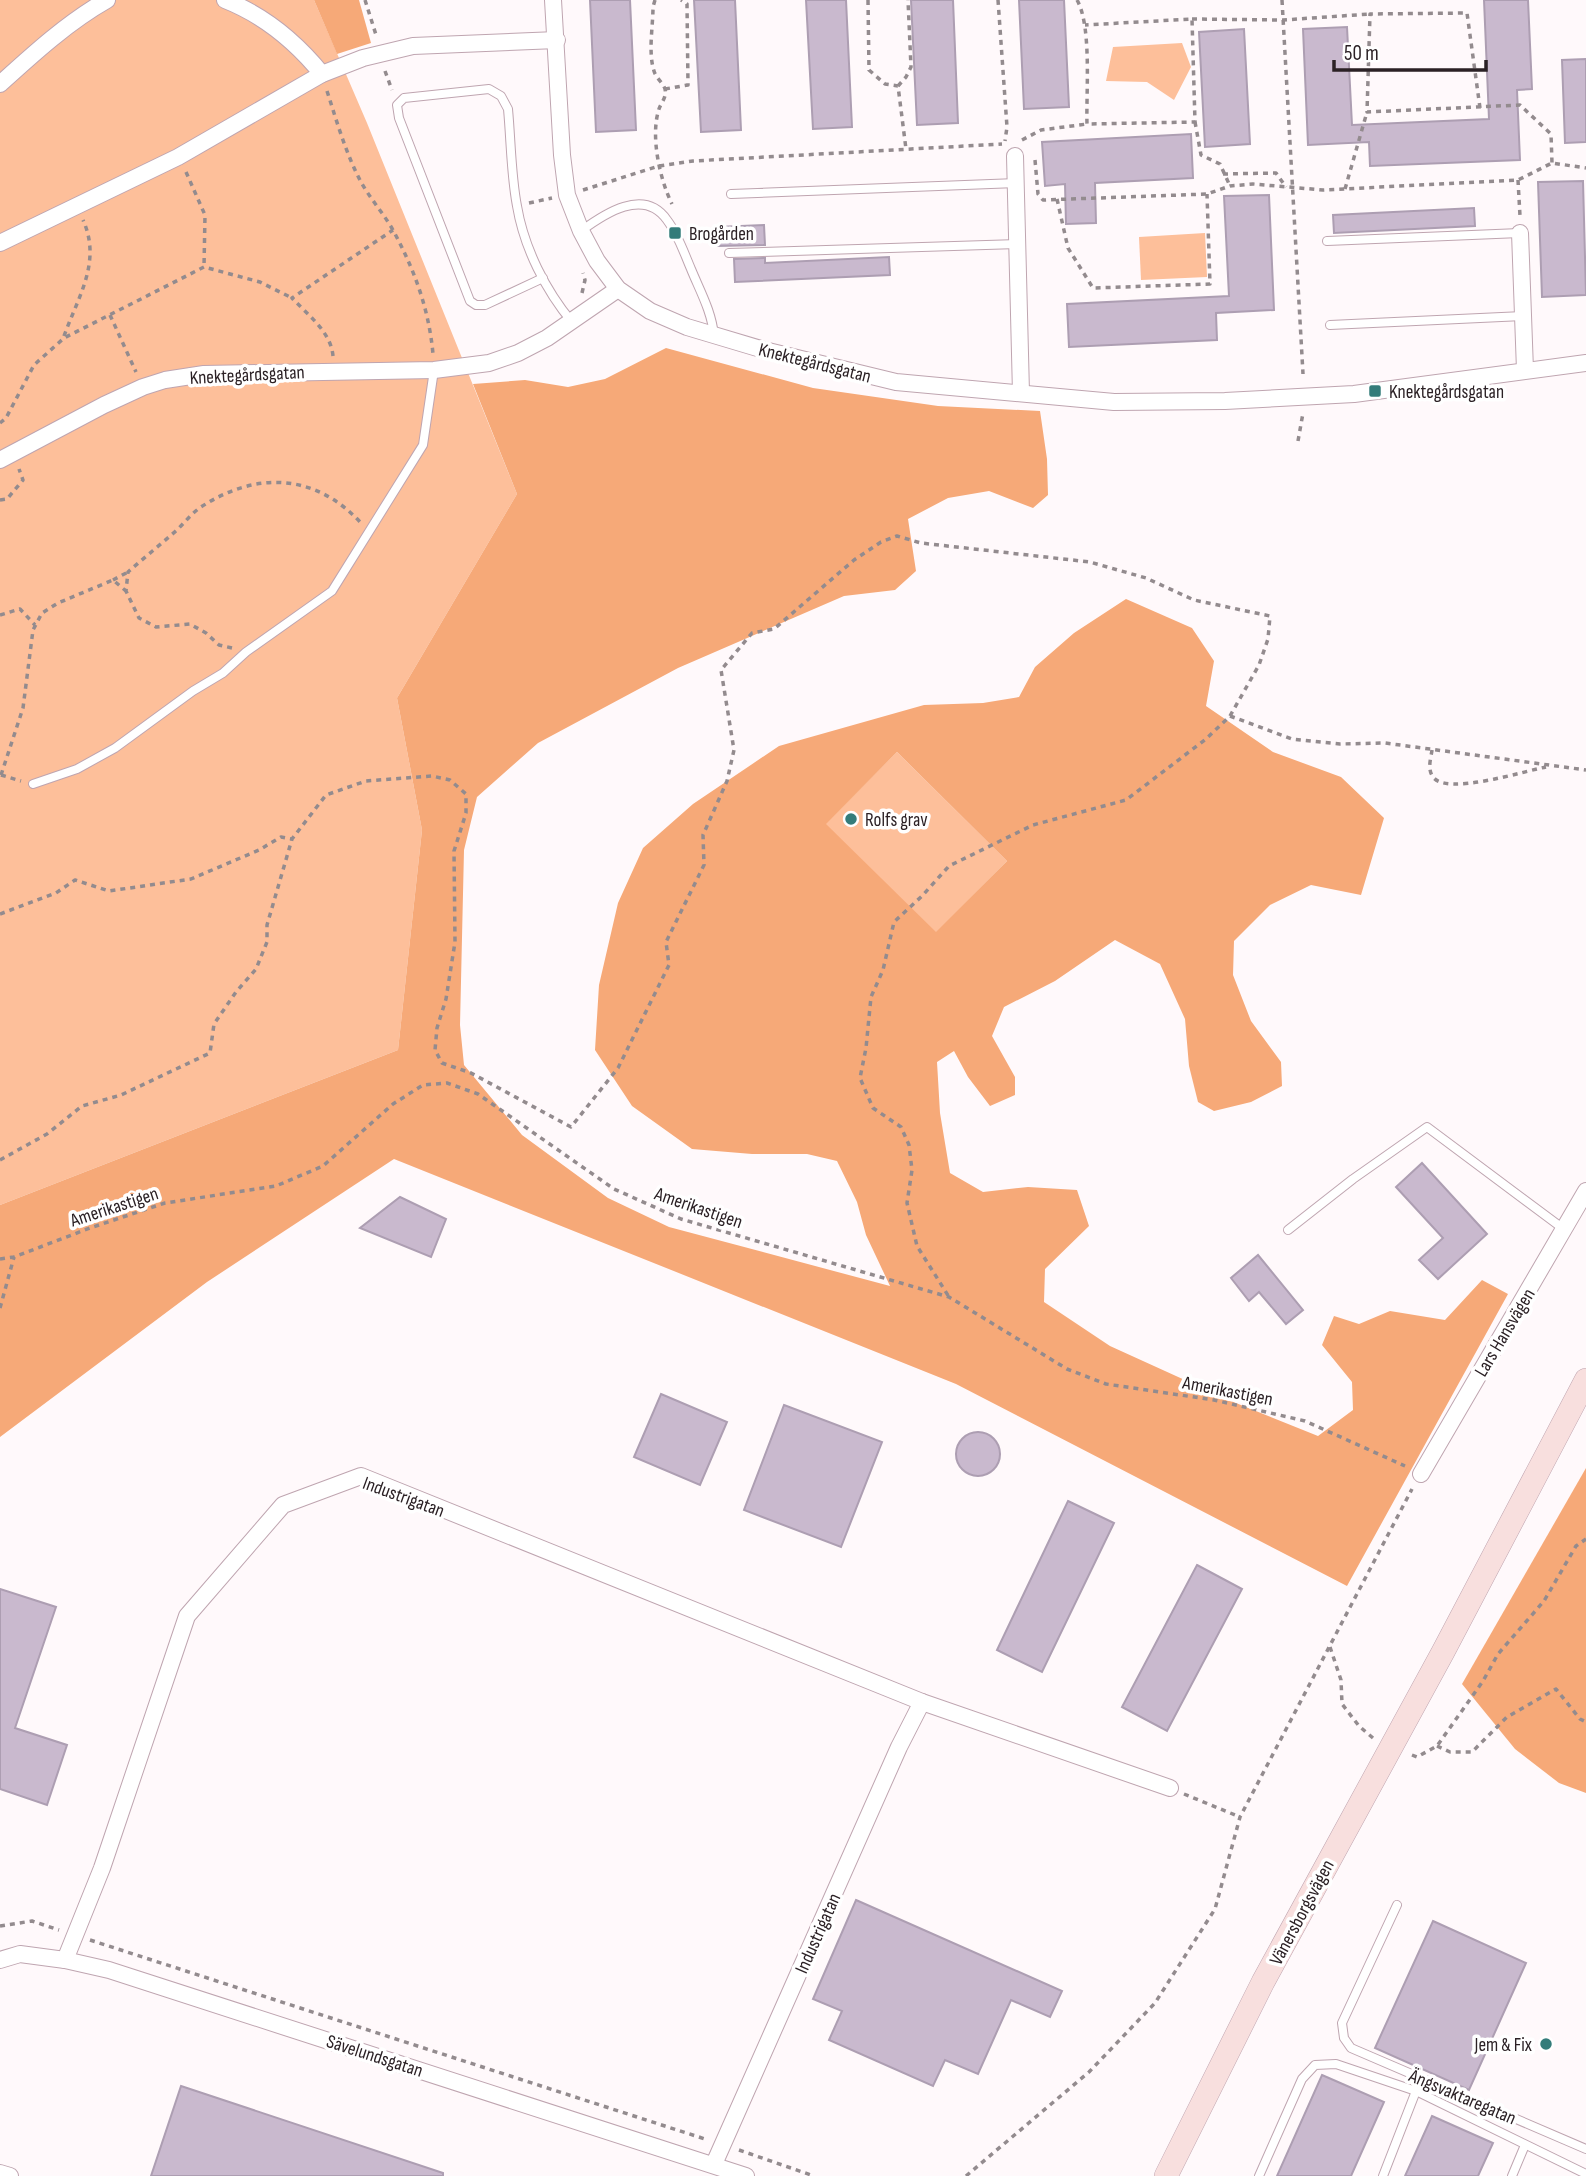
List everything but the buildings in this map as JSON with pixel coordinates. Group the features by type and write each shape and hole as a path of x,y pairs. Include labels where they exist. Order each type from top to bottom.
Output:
{"main road":[{"name":"Vänersborgsvägen","path":"1166,2176 1263,1982 1443,1652 1586,1380"},
{"name":"Vänersborgsvägen","path":"1443,1652 1586,1406"}],"street":[{"path":"0,84 90,9 107,0"},
{"path":"225,0 248,9 302,49 321,74"},
{"name":"Knektegårdsgatan","path":"553,0 562,155 567,195 581,231 597,261 618,289 650,311 715,335 764,351 896,382 1114,401 1225,401 1354,394 1586,363"},
{"path":"0,243 177,157 321,74 382,52 413,46 557,40"},
{"path":"1020,151 1017,183 1021,393"},
{"path":"1520,233 1525,370"},
{"name":"Knektegårdsgatan","path":"6,456 143,387 165,380 204,374 434,370 489,363 518,353 572,322 618,289"},
{"name":"Lars Hansvägen","path":"1421,1474 1586,1191"},
{"name":"Industrigatan","path":"65,1960 102,1868 187,1616 283,1505 361,1476 922,1702 1170,1788"},
{"name":"Industrigatan","path":"714,2164 899,1746 922,1702"},
{"name":"Sävelundsgatan","path":"0,1960 20,1954 65,1960 108,1970 746,2176"},
{"path":"0,2173 10,2176"}],"lane":[{"path":"543,278 485,306 470,301 399,118 397,105 404,98 489,89 501,96 508,109 517,206 523,232 558,306 572,322"},
{"path":"731,194 1017,183"},
{"path":"581,231 608,212 624,206 641,205 656,210 666,218 675,233 713,320 715,335"},
{"path":"1327,241 1520,233"},
{"path":"729,253 1019,244"},
{"path":"1330,325 1523,316"},
{"path":"33,784 77,769 115,748 193,691 223,673 246,652 332,591 423,445 434,370"},
{"path":"1288,1230 1427,1127 1565,1230"},
{"name":"Ängsvaktaregatan","path":"1397,1905 1342,2023 1344,2038 1351,2048 1586,2148"},
{"path":"1259,2176 1302,2079 1315,2065 1336,2064 1416,2091 1586,2174"},
{"path":"1383,2176 1416,2091"},
{"path":"1512,2176 1525,2145"}],"path":[{"path":"365,0 382,52"},
{"path":"655,0 652,62 655,75 665,89 657,122 659,166 665,190 674,208"},
{"path":"665,89 688,85 687,4 681,0"},
{"path":"868,0 869,70 885,84 898,86"},
{"path":"906,149 898,86 911,67 908,0"},
{"path":"517,206 567,195 659,166 693,161 1004,144 1007,127 998,0"},
{"path":"1077,0 1085,25 1087,124"},
{"path":"1282,0 1303,374"},
{"path":"1085,25 1192,19 1283,20 1370,14 1467,13 1480,108"},
{"path":"1345,189 1367,112 1370,14"},
{"path":"1192,19 1195,122 1201,155 1220,164 1230,186"},
{"path":"321,74 361,183 393,230 420,285 431,331 434,370"},
{"path":"1367,112 1520,105 1551,134 1552,163"},
{"path":"1020,151 1014,144 1041,130 1087,124 1195,122"},
{"path":"1034,154 1039,198 1057,199 1207,194 1230,186 1253,184 1292,189 1345,189 1518,180 1552,163 1586,168"},
{"path":"177,157 205,215 204,267"},
{"path":"1223,174 1276,173 1286,187"},
{"path":"1518,180 1520,233"},
{"path":"1057,199 1069,248 1093,288 1197,285 1210,284 1207,194"},
{"path":"64,338 85,288 92,256 86,227 76,206"},
{"path":"292,299 393,230"},
{"path":"0,423 6,418 34,365 64,338 204,267 260,282 292,299 323,329 333,351 333,370"},
{"path":"110,315 143,387"},
{"path":"1298,441 1304,411"},
{"path":"0,500 7,499 23,480 6,456"},
{"path":"33,784 1,775 23,708 33,630 42,613 58,603 128,572 199,508 235,489 266,481 295,483 323,494 347,508 369,532"},
{"path":"0,1160 47,1134 82,1106 121,1095 210,1053 214,1024 256,969 267,942 267,925 292,839 326,795 366,781 432,776 450,780 466,794 466,813 454,851 455,942 435,1050 442,1063 471,1073 571,1127 618,1068 669,965 666,942 704,865 703,835 727,781 734,750 721,670 752,633 774,629 854,560 881,542 897,536 920,543 1090,562 1146,578 1194,600 1270,616 1268,639 1259,664 1230,716 1206,739 1126,800 1033,825 949,866 894,922 884,970 871,997 860,1078 873,1108 901,1128 909,1145 912,1170 907,1203 917,1246 949,1297"},
{"path":"126,591 128,572"},
{"path":"113,580 126,591 139,618 156,627 190,624 219,645 246,652"},
{"path":"0,615 20,609 36,625"},
{"path":"1230,716 1292,739 1340,744 1385,743 1586,770"},
{"path":"1432,750 1432,776 1446,785 1464,784 1549,766"},
{"path":"0,914 55,893 75,880 109,891 191,879 259,850 281,837 292,839"},
{"name":"Amerikastigen","path":"0,1259 14,1257 165,1203 275,1186 323,1166 393,1104 423,1085 447,1083 478,1094 614,1189 681,1219 949,1297 1067,1369 1106,1384 1214,1399 1305,1421 1421,1474"},
{"path":"0,1308 14,1257"},
{"path":"966,2176 1089,2072 1155,2003 1215,1909 1240,1817 1421,1474"},
{"path":"1330,1646 1341,1680 1342,1704 1359,1726 1374,1739 1417,1757 1437,1746 1483,1681 1498,1654 1544,1601 1576,1546 1586,1539"},
{"path":"1437,1746 1450,1752 1472,1752 1507,1717 1556,1689 1580,1719 1586,1722"},
{"path":"1170,1788 1240,1817"},
{"path":"0,1926 32,1921 814,2176"}],"shaded area":[{"path":"0,0 314,0 367,123 517,494 397,698 422,830 398,1050 0,1205"},
{"path":"314,0 359,0 371,43 337,54"},
{"path":"1182,43 1191,67 1174,100 1147,82 1106,81 1113,47"},
{"path":"1205,233 1207,277 1141,280 1139,237"},
{"path":"666,348 813,388 938,406 1040,411 1047,459 1048,495 1033,508 989,491 948,498 908,519 916,571 895,590 844,596 678,668 538,743 477,797 464,850 460,1025 464,1065 522,1135 608,1198 669,1227 890,1286 866,1235 857,1202 837,1161 807,1154 752,1154 692,1149 632,1106 595,1050 599,985 618,903 643,848 693,804 779,746 924,705 983,703 1019,697 1035,667 1074,633 1126,599 1192,628 1214,661 1206,706 1273,752 1341,777 1384,818 1361,895 1311,885 1270,905 1234,941 1233,975 1251,1021 1281,1062 1282,1086 1251,1102 1214,1111 1198,1102 1189,1066 1185,1019 1160,964 1115,940 1055,981 1004,1007 992,1036 1015,1077 1015,1095 990,1106 968,1077 954,1051 937,1062 940,1113 950,1173 983,1192 1028,1187 1077,1190 1089,1226 1045,1269 1044,1302 1110,1346 1231,1401 1318,1436 1353,1410 1352,1382 1322,1345 1334,1316 1359,1324 1390,1311 1445,1320 1482,1280 1508,1294 1347,1586 956,1384 394,1159 207,1282 0,1437 0,1205 398,1050 422,830 397,698 517,494 473,384 525,380 568,387 605,379","holes":["897,752 1007,861 936,932 826,824"]},
{"path":"897,752 1007,861 936,933 825,824"},
{"path":"1586,1468 1586,1793 1559,1783 1515,1749 1462,1684"}],"place":[{"name":"Brogården","path":"675,233"},
{"name":"Knektegårdsgatan","path":"1375,391"},
{"name":"Rolfs grav","path":"851,819"},
{"name":"Jem & Fix","path":"1546,2044"}]}
